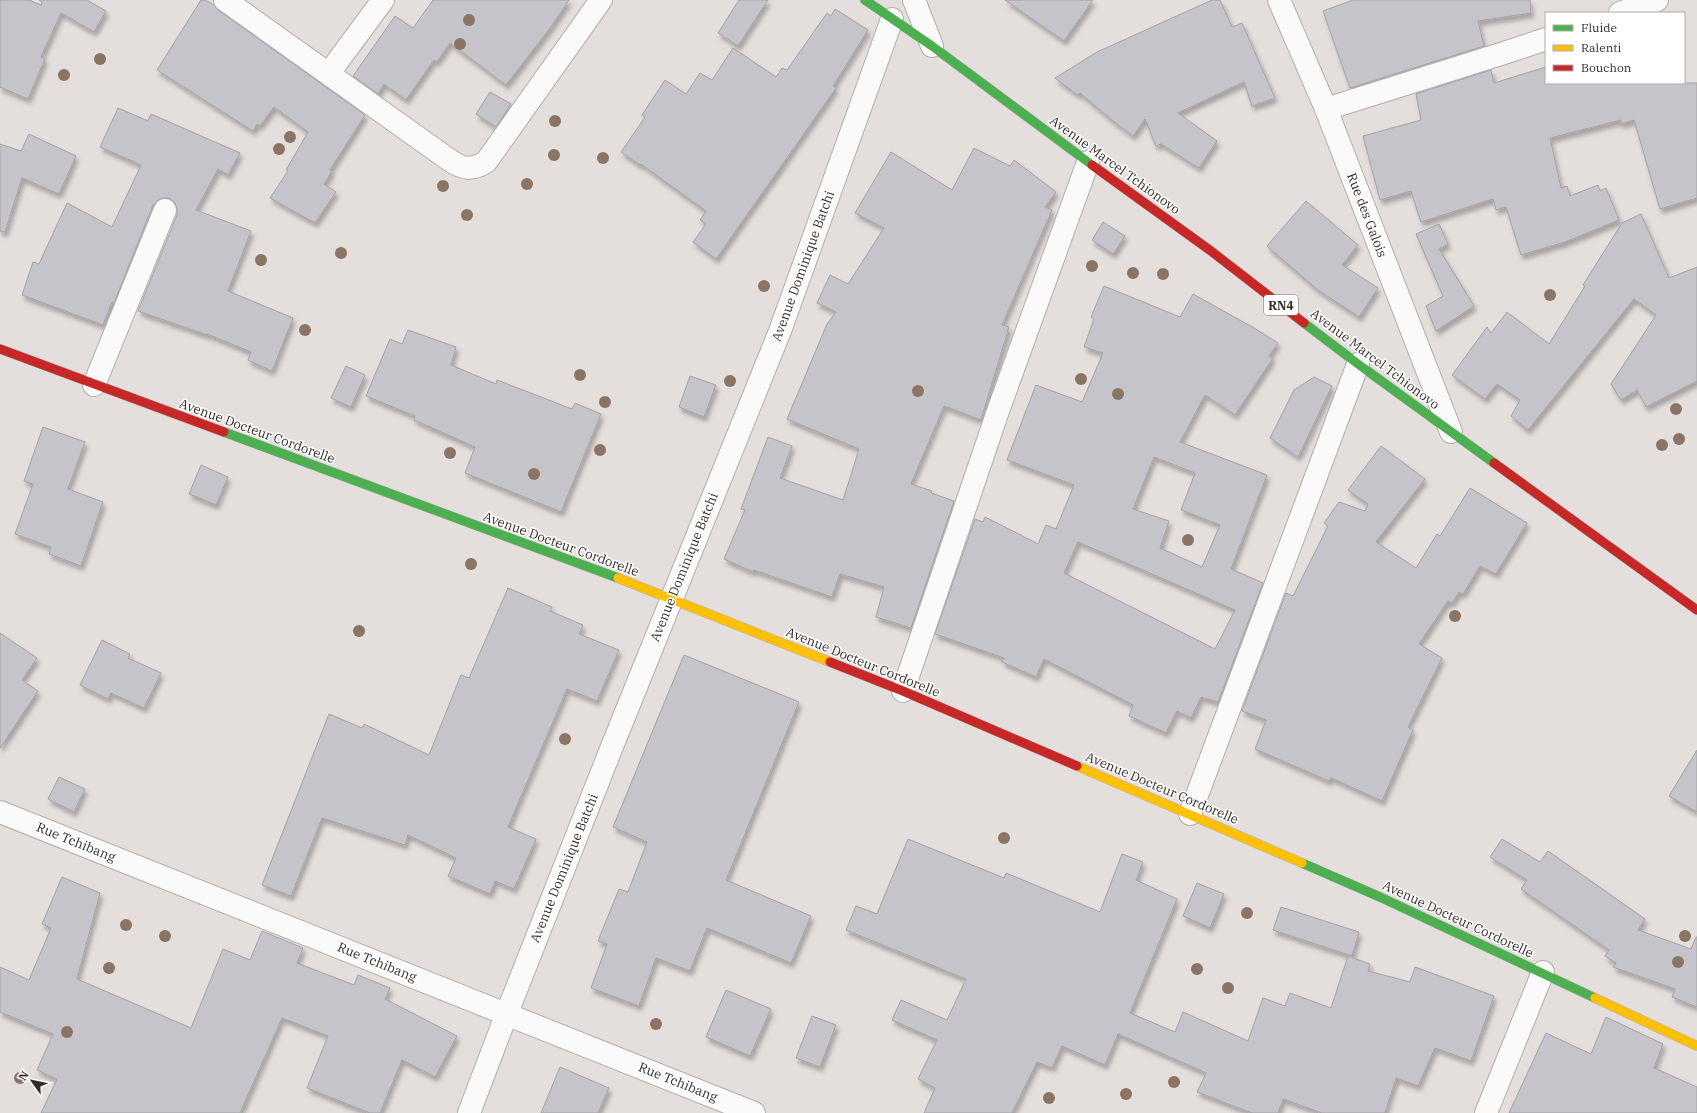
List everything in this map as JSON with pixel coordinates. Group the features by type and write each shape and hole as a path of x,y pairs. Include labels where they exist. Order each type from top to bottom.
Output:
{"main road":[{"name":"Avenue Marcel Tchionovo","path":"865,0 932,46 1211,251 1358,364 1697,610"},
{"name":"Avenue Docteur Cordorelle","path":"0,349 671,598 903,691 1380,897 1543,972 1697,1046"}],"street":[{"path":"225,0 458,166 475,168 486,162 601,0"},
{"path":"329,73 383,0"},
{"path":"914,0 932,46"},
{"name":"Rue des Galois","path":"1279,0 1326,109 1451,432"},
{"path":"1623,12 1657,0"},
{"name":"Avenue Dominique Batchi","path":"469,1113 671,598 780,331 892,19"},
{"path":"1326,109 1545,39"},
{"path":"903,691 998,411 1088,162"},
{"path":"94,385 166,210"},
{"path":"1190,814 1358,364"},
{"name":"Rue Tchibang","path":"0,812 507,1013 754,1113"},
{"path":"1486,1113 1543,972"}],"building":[{"path":"0,0 29,0 41,5 42,2 39,0 87,0 106,11 94,32 61,13 41,57 45,59 28,99 0,87"},
{"path":"201,0 205,0 214,5 218,10 365,115 330,170 332,171 324,184 336,192 315,223 270,198 288,171 286,170 308,132 274,107 260,126 257,124 253,131 157,70"},
{"path":"433,0 569,0 551,27 506,85 450,43 437,62 434,60 406,100 384,84 378,94 353,76 395,16 413,28"},
{"path":"739,0 768,0 738,46 718,33"},
{"path":"1005,0 1093,0 1064,41"},
{"path":"1212,0 1220,0 1232,27 1242,23 1275,98 1252,106 1244,82 1178,113 1217,141 1199,168 1161,144 1156,146 1145,119 1133,136 1080,93 1078,95 1055,78 1097,52"},
{"path":"1353,0 1530,0 1531,13 1478,21 1484,46 1350,88 1323,11"},
{"path":"835,9 868,30 833,86 836,88 716,259 693,242 706,224 700,220 706,211 641,164 640,165 621,152 645,117 642,115 665,80 686,94 700,73 712,80 733,48 776,77 782,68 787,70 827,13 831,16"},
{"path":"1545,67 1545,84 1697,83 1697,198 1660,209 1634,120 1621,124 1621,120 1550,138 1561,188 1567,186 1570,196 1598,185 1600,191 1606,188 1619,220 1565,242 1521,255 1506,207 1496,210 1493,199 1421,222 1411,191 1380,200 1363,136 1421,120 1416,94 1491,70 1494,83"},
{"path":"490,92 511,104 496,127 476,114"},
{"path":"118,108 148,121 151,114 240,153 228,175 218,169 196,210 251,231 228,291 293,318 272,371 248,360 251,352 207,334 138,311 177,215 175,203 169,198 158,200 153,205 114,303 112,302 103,325 22,295 33,262 39,264 67,203 112,227 141,165 100,147"},
{"path":"29,134 76,156 59,194 22,178 5,232 0,231 0,144 21,151"},
{"path":"974,148 1010,166 1014,160 1056,192 1045,207 1052,210 1002,325 1009,327 981,420 944,406 911,484 932,491 931,493 954,501 911,628 876,617 884,587 840,574 832,597 754,570 753,572 724,559 745,510 741,509 768,437 792,446 780,478 843,500 859,449 787,419 827,324 836,312 817,303 830,275 848,284 884,228 855,213 891,152 952,190"},
{"path":"1306,201 1358,245 1342,265 1378,288 1359,317 1318,290 1267,246"},
{"path":"1641,214 1669,278 1697,267 1697,381 1646,407 1637,390 1621,400 1611,384 1656,315 1634,299 1528,430 1511,416 1520,400 1497,384 1485,399 1452,375 1487,327 1491,333 1507,312 1549,344 1585,286 1583,285 1622,223"},
{"path":"1103,222 1125,236 1113,254 1092,240"},
{"path":"1439,224 1448,244 1439,249 1474,306 1436,331 1426,306 1443,296 1416,234"},
{"path":"1104,286 1180,317 1193,294 1278,343 1269,356 1273,358 1235,415 1205,395 1180,442 1267,475 1231,569 1263,583 1218,702 1201,697 1191,718 1177,711 1166,733 1129,716 1133,705 1044,659 1036,677 1002,662 1004,658 935,634 975,519 983,522 985,517 1038,544 1046,525 1056,529 1074,485 1007,460 1036,385 1082,402 1103,353 1084,347 1094,319 1091,317","holes":["1154,457 1195,473 1181,510 1220,525 1202,567 1160,548 1169,521 1133,509","1078,542 1235,610 1215,649 1064,573"]},
{"path":"408,330 456,347 451,365 496,384 497,380 572,409 575,403 601,414 561,512 465,473 475,447 414,420 415,416 366,396 390,339 402,344"},
{"path":"346,366 365,375 351,407 331,398"},
{"path":"690,376 716,385 704,417 679,407"},
{"path":"1314,377 1332,386 1298,457 1270,438 1294,390"},
{"path":"43,427 85,442 68,489 103,502 81,566 49,554 51,547 15,534 33,484 24,481"},
{"path":"1381,446 1425,479 1376,542 1416,568 1437,534 1440,536 1470,488 1527,523 1496,574 1480,566 1463,594 1459,592 1452,603 1448,601 1419,644 1442,658 1408,727 1413,730 1382,801 1331,778 1329,781 1255,749 1266,720 1242,711 1286,593 1293,596 1328,526 1324,523 1339,502 1365,511 1368,504 1348,490"},
{"path":"201,465 228,477 216,505 189,494"},
{"path":"508,588 552,607 550,611 583,625 579,634 619,650 597,701 567,689 508,827 536,839 514,889 495,881 490,894 448,876 456,858 408,835 405,845 322,818 291,896 262,885 329,714 362,728 364,724 429,755 461,675 469,678"},
{"path":"0,633 37,658 22,680 38,691 0,748"},
{"path":"102,640 130,654 128,658 161,673 144,708 111,693 108,699 80,685"},
{"path":"684,655 799,702 726,880 811,916 791,963 707,928 690,971 656,958 639,1006 591,988 607,944 598,941 619,889 628,892 647,842 613,827"},
{"path":"1697,750 1697,812 1669,796"},
{"path":"59,777 85,789 74,812 48,799"},
{"path":"908,839 1004,878 1006,873 1100,912 1122,854 1143,862 1136,880 1177,899 1130,1013 1175,1032 1183,1012 1248,1041 1263,998 1285,1006 1290,993 1331,1008 1348,956 1370,964 1368,971 1410,982 1415,967 1494,996 1471,1061 1435,1048 1418,1086 1396,1078 1385,1113 1322,1113 1283,1099 1278,1113 1252,1113 1197,1092 1206,1073 1118,1034 1105,1065 1062,1046 1052,1068 1037,1062 1012,1113 924,1113 935,1088 918,1079 937,1040 892,1020 901,1000 947,1020 966,979 846,930 856,906 877,914"},
{"path":"1502,839 1540,862 1548,851 1645,919 1638,930 1691,949 1697,937 1697,1007 1672,997 1675,989 1613,967 1616,963 1605,956 1609,950 1521,889 1527,880 1490,857"},
{"path":"62,877 100,893 77,979 191,1028 223,949 250,960 262,931 303,948 297,963 354,985 358,975 390,988 385,999 457,1036 435,1077 402,1060 380,1113 370,1113 307,1088 328,1036 282,1018 240,1113 41,1113 57,1079 37,1070 53,1034 0,1012 0,967 29,980 51,928 42,924"},
{"path":"1197,883 1224,894 1210,928 1183,916"},
{"path":"1281,907 1359,932 1352,956 1273,930"},
{"path":"726,990 771,1009 750,1056 706,1037"},
{"path":"812,1016 836,1025 820,1067 796,1058"},
{"path":"1606,1017 1663,1044 1654,1068 1697,1087 1697,1113 1509,1113 1546,1033 1591,1054"},
{"path":"560,1067 609,1088 598,1113 541,1113"}],"traffic: fast":[{"path":"865,0 932,46 1092,165"},
{"path":"1304,323 1494,463"},
{"path":"224,432 618,578"},
{"path":"1302,863 1380,897 1595,998"}],"traffic: slow":[{"path":"618,578 830,662"},
{"path":"1077,766 1302,863"},
{"path":"1595,998 1697,1046"}],"traffic: jam":[{"path":"1092,165 1211,251 1304,323"},
{"path":"0,349 224,432"},
{"path":"1494,463 1697,610"},
{"path":"830,662 903,691 1077,766"}]}
